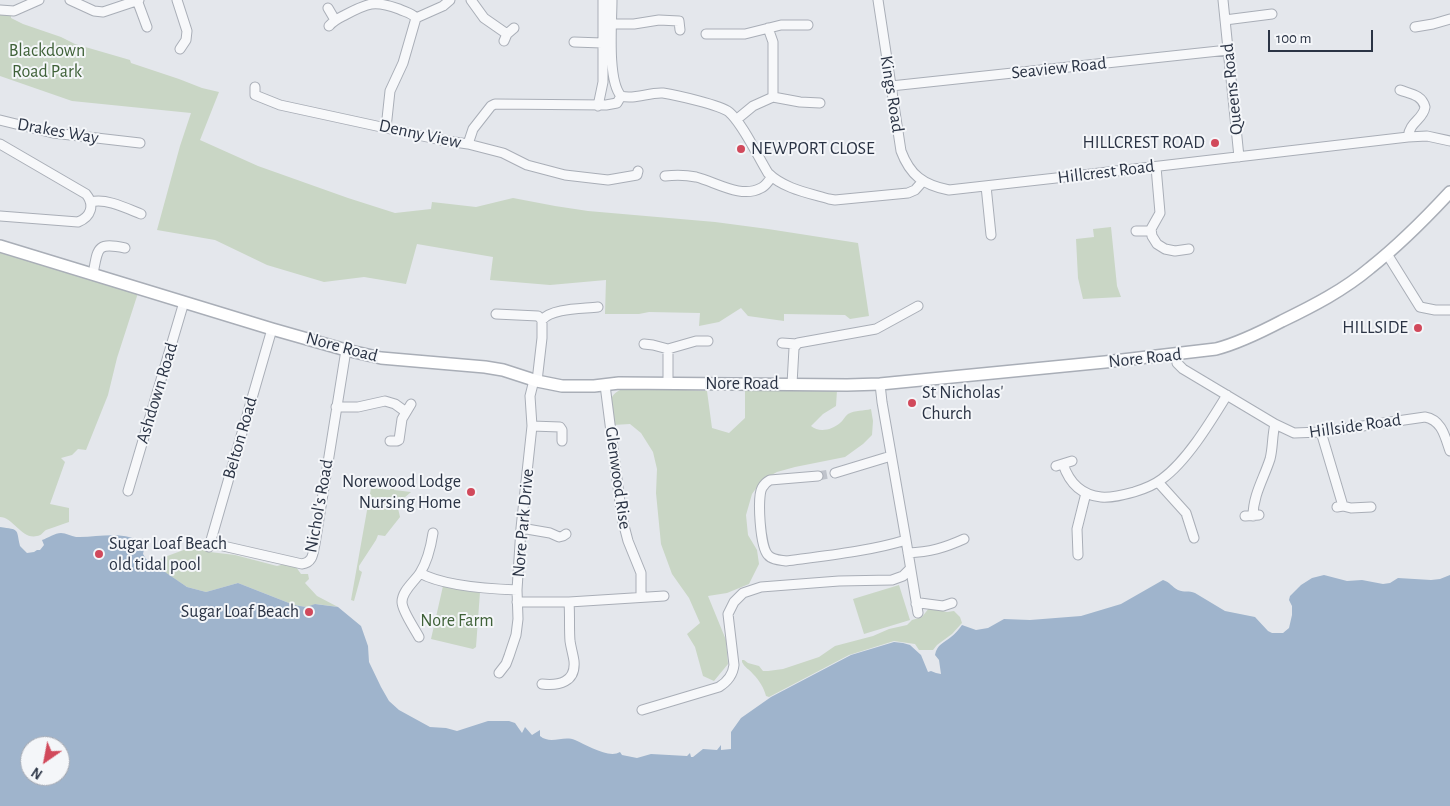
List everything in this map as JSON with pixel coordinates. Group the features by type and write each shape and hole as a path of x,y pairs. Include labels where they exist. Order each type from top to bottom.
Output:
{"street":[{"path":"0,10 14,11 39,0"},
{"path":"70,0 103,12 137,0 147,27"},
{"path":"177,0 187,31 186,38 180,49"},
{"path":"386,128 389,95 403,61 416,18 443,6 450,0"},
{"path":"471,0 484,19 509,34"},
{"path":"598,106 603,82 603,0"},
{"path":"612,0 612,68 616,88 622,96 668,94 722,108 736,120 768,174 786,185 834,200 908,194 915,190 923,181"},
{"name":"Kings Road","path":"878,0 901,150 910,170 923,181"},
{"name":"Queens Road","path":"1223,0 1239,157"},
{"path":"328,8 332,23 361,7 373,3 392,7 412,14 416,18"},
{"path":"1225,18 1267,12"},
{"path":"1415,27 1425,22 1436,24 1450,19"},
{"path":"612,24 634,24 659,20 680,21 680,30"},
{"path":"712,37 748,34 781,25 796,30 808,25"},
{"path":"768,28 773,42 773,97"},
{"path":"574,42 602,43"},
{"name":"Seaview Road","path":"891,86 1228,50"},
{"path":"1400,90 1411,89 1426,107 1423,115 1409,129 1408,137"},
{"name":"Denny View","path":"254,94 289,108 468,144 505,154 527,165 545,171 614,179 637,175 638,171"},
{"path":"468,144 473,129 494,102 598,106 616,103 622,96"},
{"path":"736,120 753,106 773,97 809,107 820,102"},
{"name":"Drakes Way","path":"0,120 48,132 116,137 140,143"},
{"name":"Hillcrest Road","path":"923,181 949,190 1408,137 1427,136 1450,140"},
{"path":"0,144 86,194 91,202 89,213 83,220 78,222 0,216"},
{"path":"1151,231 1160,213 1156,167"},
{"path":"671,178 695,177 742,191 762,188 772,176"},
{"path":"986,186 991,235"},
{"name":"Nore Road","path":"0,246 272,329 381,358 485,366 536,381 572,387 668,383 880,384 1176,354 1216,349 1249,338 1316,305 1354,280 1387,254 1450,192"},
{"path":"91,202 104,202 135,209"},
{"path":"1136,231 1151,231"},
{"path":"1151,231 1157,244 1165,249 1175,251 1189,249"},
{"path":"93,274 97,253 102,247 109,245 125,248"},
{"path":"1387,254 1420,307 1450,310"},
{"name":"Ashdown Road","path":"132,487 184,302"},
{"path":"496,314 538,316 542,320 544,317 557,312 598,307"},
{"path":"782,343 797,344 876,329 915,310"},
{"name":"Nore Park Drive","path":"499,673 506,664 517,628 517,590 521,528 532,426 530,396 536,381 542,338 542,320"},
{"name":"Belton Road","path":"210,546 272,329"},
{"path":"644,344 668,349 696,341 708,341"},
{"path":"792,384 794,346 797,344"},
{"path":"668,349 668,383"},
{"name":"Nichol's Road","path":"210,546 302,564 310,561 315,544 346,350"},
{"name":"Hillside Road","path":"1176,354 1177,363 1180,367 1275,424 1294,433 1321,432 1425,417 1437,422 1447,436 1450,451"},
{"path":"880,384 917,609 920,603 940,606 949,605"},
{"name":"Glenwood Rise","path":"605,386 622,518 628,541 642,572 641,597"},
{"path":"1064,464 1072,483 1086,494 1098,497 1117,496 1147,488 1165,476 1194,444 1227,395"},
{"path":"336,407 358,407 385,402 409,408 402,419 400,439 397,442 390,441"},
{"path":"1252,516 1255,499 1270,458 1272,434 1275,424"},
{"path":"532,426 560,427 562,430 562,441"},
{"path":"1321,432 1340,507 1371,507"},
{"path":"836,473 891,456"},
{"path":"818,476 770,480 762,488 760,494 760,525 766,552 771,558 786,561 906,540"},
{"path":"1158,482 1186,513 1194,538"},
{"path":"1078,555 1077,529 1086,494"},
{"path":"521,528 550,533 562,539"},
{"path":"420,633 403,608 402,602 405,592 420,574 434,539"},
{"path":"908,553 939,549 964,539"},
{"path":"649,711 724,684 733,671 734,662 728,614 734,602 743,593 761,587 839,581 895,580 905,575 910,569"},
{"path":"420,574 461,585 500,590 517,590"},
{"path":"517,602 569,602 664,596"},
{"path":"542,684 552,685 565,681 573,670 569,602"},
{"path":"506,664 514,668"},
{"path":"550,696 552,685"}],"green space":[{"name":"Blackdown Road Park","path":"0,12 11,14 11,18 23,24 61,37 75,44 130,60 131,63 202,88 219,92 200,140 258,166 395,213 431,209 432,202 476,207 513,198 588,211 715,222 858,243 869,316 850,319 845,315 784,314 784,321 748,316 741,308 719,322 699,326 700,313 649,312 639,314 605,314 606,280 550,285 490,280 493,257 417,244 406,284 364,277 324,282 267,265 215,240 157,230 191,113 72,101 0,76"},
{"path":"1111,227 1117,286 1121,297 1083,299 1078,278 1076,239 1094,237 1093,229"},
{"path":"0,251 138,293 117,358 108,395 86,450 78,449 72,455 61,458 65,462 50,504 69,508 69,522 46,530 38,536 27,535 5,518 0,517"},
{"path":"745,387 837,390 836,406 823,414 811,426 822,430 829,429 840,423 848,414 871,409 873,421 872,435 845,457 777,472 762,480 752,494 746,515 748,535 757,550 759,564 749,584 727,593 708,596 726,640 728,664 714,681 703,676 695,647 687,634 700,623 689,598 672,574 661,544 656,493 657,469 653,452 641,433 630,424 613,425 610,405 612,397 620,390 664,389 707,391 712,428 729,433 745,418"},
{"path":"391,476 396,477 394,490 411,492 397,504 400,517 385,536 378,535 359,566 359,570 362,572 354,601 351,600 371,488 390,490"},
{"path":"197,545 210,552 235,555 277,566 285,564 296,567 301,574 308,574 309,579 305,583 317,596 338,607 316,604 306,607 294,605 238,583 206,592 187,587 154,565 162,558"},
{"path":"899,585 910,620 864,634 853,599"},
{"name":"Nore Farm","path":"443,586 480,592 476,647 473,649 431,639"},
{"path":"929,608 947,612 954,611 960,617 962,623 933,650 919,650 915,644 894,641 849,655 769,697 766,696 763,687 752,672 742,662 744,660 759,666 763,671 783,669 819,657 835,646 907,625 912,620 922,617"}],"water":[{"path":"0,527 16,531 20,546 27,553 40,550 44,545 42,540 59,533 76,537 112,535 129,537 145,545 143,554 146,559 187,587 206,592 238,583 294,605 306,607 315,604 338,607 361,626 368,646 369,662 389,701 399,710 430,727 457,731 488,721 509,721 515,723 522,733 525,727 532,735 540,730 540,736 544,739 571,739 604,753 615,754 620,752 622,755 637,758 651,754 687,756 690,753 691,757 693,757 703,749 717,750 721,745 721,750 731,749 731,732 741,718 771,697 851,655 894,642 910,645 921,655 928,672 941,674 939,660 935,655 936,651 962,625 976,630 988,628 1004,619 1030,620 1081,616 1121,604 1163,580 1178,590 1195,593 1225,611 1255,617 1272,633 1283,633 1289,628 1292,615 1290,596 1301,585 1312,578 1324,575 1347,581 1362,580 1383,584 1390,583 1398,578 1431,580 1450,575 1450,806 0,806"}],"tunnel":[{"path":"818,476 835,473"}],"place":[{"name":"HILLCREST ROAD","path":"1215,143"},
{"name":"NEWPORT CLOSE","path":"741,149"},
{"name":"HILLSIDE","path":"1418,328"},
{"name":"St Nicholas' Church","path":"912,403"},
{"name":"Norewood Lodge Nursing Home","path":"471,492"},
{"name":"Sugar Loaf Beach old tidal pool","path":"99,554"},
{"name":"Sugar Loaf Beach","path":"309,612"}]}
